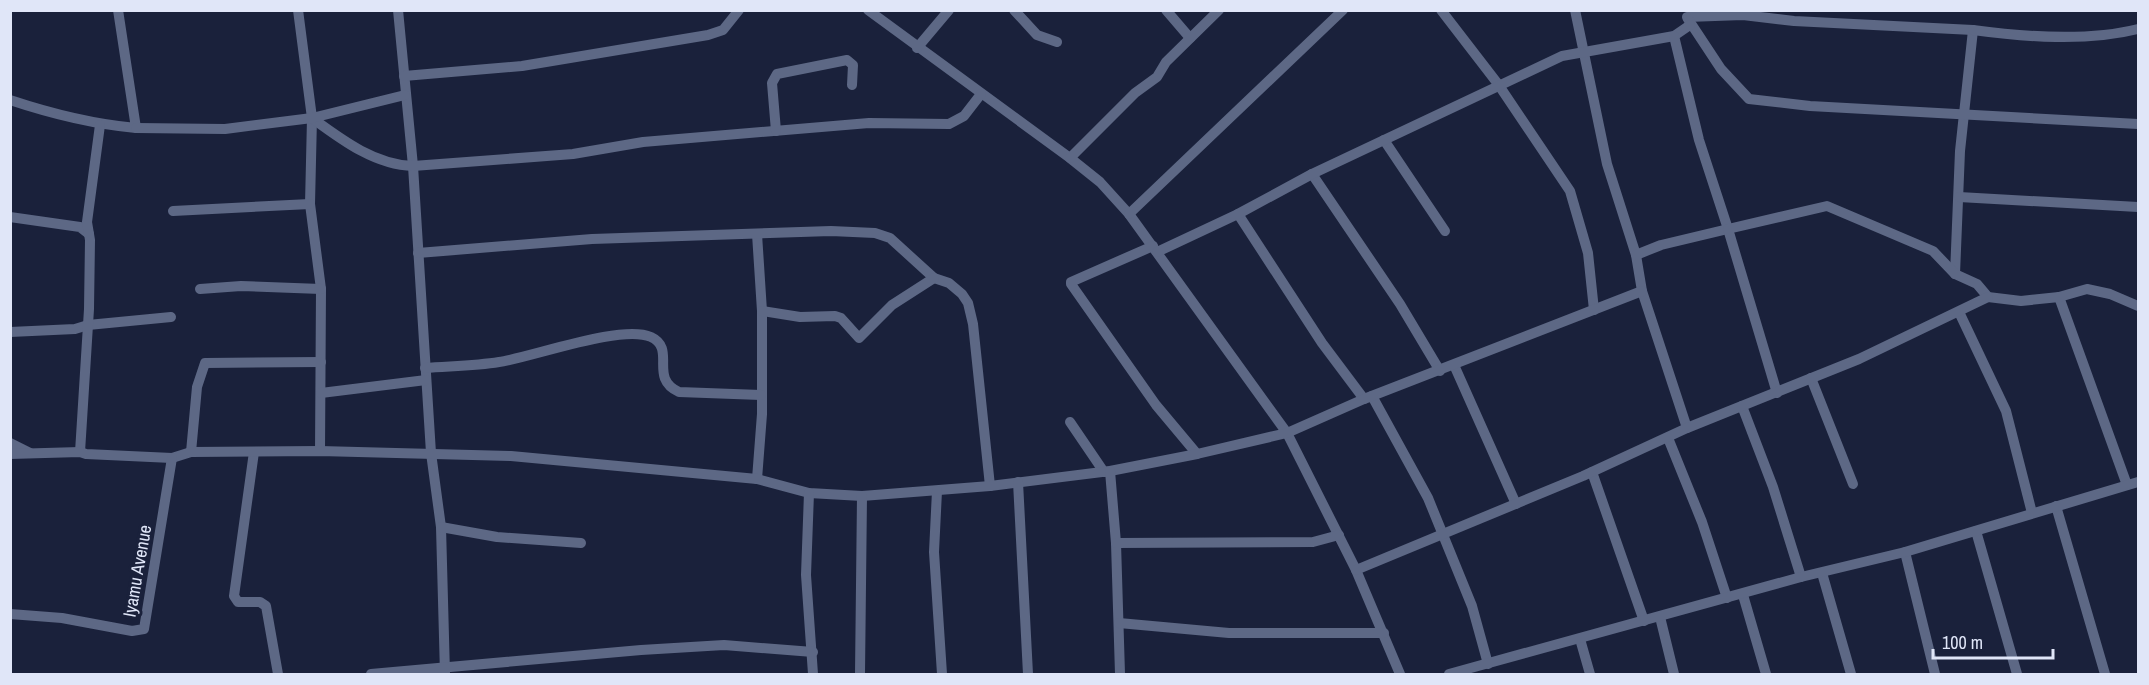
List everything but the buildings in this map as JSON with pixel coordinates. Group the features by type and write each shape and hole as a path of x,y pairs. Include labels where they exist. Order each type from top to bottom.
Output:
{"street":[{"path":"118,10 136,128"},
{"path":"298,10 312,118 310,204 321,289 320,451"},
{"path":"398,10 413,166 431,453 441,527 444,672"},
{"path":"404,76 522,66 708,34 723,30 739,10"},
{"path":"868,10 1070,158 1100,182 1128,214 1287,432 1356,570 1400,675"},
{"path":"917,48 949,10"},
{"path":"1014,10 1037,35 1057,42"},
{"path":"1166,10 1190,38"},
{"path":"1070,158 1135,93 1157,77 1166,62 1219,10"},
{"path":"1128,214 1343,10"},
{"path":"1441,10 1498,84 1570,191 1588,253 1594,310"},
{"path":"1575,10 1586,52 1592,98 1607,164 1636,255 1642,291 1687,428"},
{"path":"1687,18 1743,15 1794,21 1973,30 2027,37 2086,37 2139,29"},
{"path":"1197,454 1156,405 1071,287 1071,282 1238,214 1312,174 1498,84 1562,56 1674,36 1687,18"},
{"path":"1687,18 1721,69 1749,99 1773,104 2139,124"},
{"path":"1955,274 1963,115 1973,30"},
{"path":"1674,36 1699,140 1777,393"},
{"path":"776,131 772,83 777,74 847,60 853,65 852,86"},
{"path":"312,118 377,158 396,165 413,166 573,154 643,142 868,123 949,124 964,116 981,94"},
{"path":"10,100 53,115 100,124 136,128 225,129 312,118 405,95"},
{"path":"80,452 88,325 89,234 87,222 100,124"},
{"path":"1384,140 1445,231"},
{"path":"1312,174 1400,304 1440,371"},
{"path":"1959,197 2139,207"},
{"path":"173,211 310,204"},
{"path":"1636,255 1661,245 1827,206 1933,251 1955,274 1977,284 1988,297"},
{"path":"1238,214 1322,343 1368,398 1428,498 1472,606 1488,664"},
{"path":"10,217 80,227 89,234"},
{"path":"418,253 592,239 875,233 890,238 934,278 949,283 962,294 968,303 973,324 990,486"},
{"path":"757,234 762,311 757,479"},
{"path":"762,311 800,317 835,316 841,318 859,338 892,305 934,278"},
{"path":"200,289 241,286 321,289"},
{"path":"1356,570 1592,472 1687,428 1859,359 1988,297 2020,302 2059,297 2087,290 2110,294 2139,306"},
{"path":"10,454 80,452 172,458 191,452 431,453 512,456 757,479 808,493 862,495 990,486 1107,471 1197,454 1287,432 1642,291"},
{"path":"1449,675 1801,578 1905,552 2135,484 2059,297"},
{"path":"1959,312 2006,411 2032,513"},
{"path":"10,332 75,329 88,325 171,317"},
{"path":"426,368 500,362 591,339 644,335 655,339 663,350 663,379 668,387 679,392 761,395"},
{"path":"191,452 197,387 205,363 321,362"},
{"path":"1454,365 1516,504"},
{"path":"1811,378 1853,484"},
{"path":"321,393 426,380"},
{"path":"1742,406 1773,487 1801,578"},
{"path":"1070,422 1107,471 1116,543 1120,675"},
{"path":"1668,438 1702,522 1727,598"},
{"path":"10,443 30,453"},
{"path":"254,452 234,596 238,602 260,602 266,606 278,675"},
{"name":"Iyamu Avenue","path":"10,614 62,618 132,630 144,629 172,458"},
{"path":"1592,472 1644,621"},
{"path":"1018,482 1028,675"},
{"path":"937,491 934,552 942,675"},
{"path":"808,493 806,575 813,675"},
{"path":"860,675 862,495"},
{"path":"2056,506 2105,675"},
{"path":"441,527 497,537 581,543"},
{"path":"1976,531 2017,675"},
{"path":"1116,543 1313,542 1339,535"},
{"path":"1905,552 1935,675"},
{"path":"1822,573 1851,675"},
{"path":"1743,594 1766,675"},
{"path":"1660,617 1674,675"},
{"path":"1119,623 1229,633 1384,633"},
{"path":"1580,639 1590,675"},
{"path":"371,675 444,672 641,650 724,645 813,652"}]}
